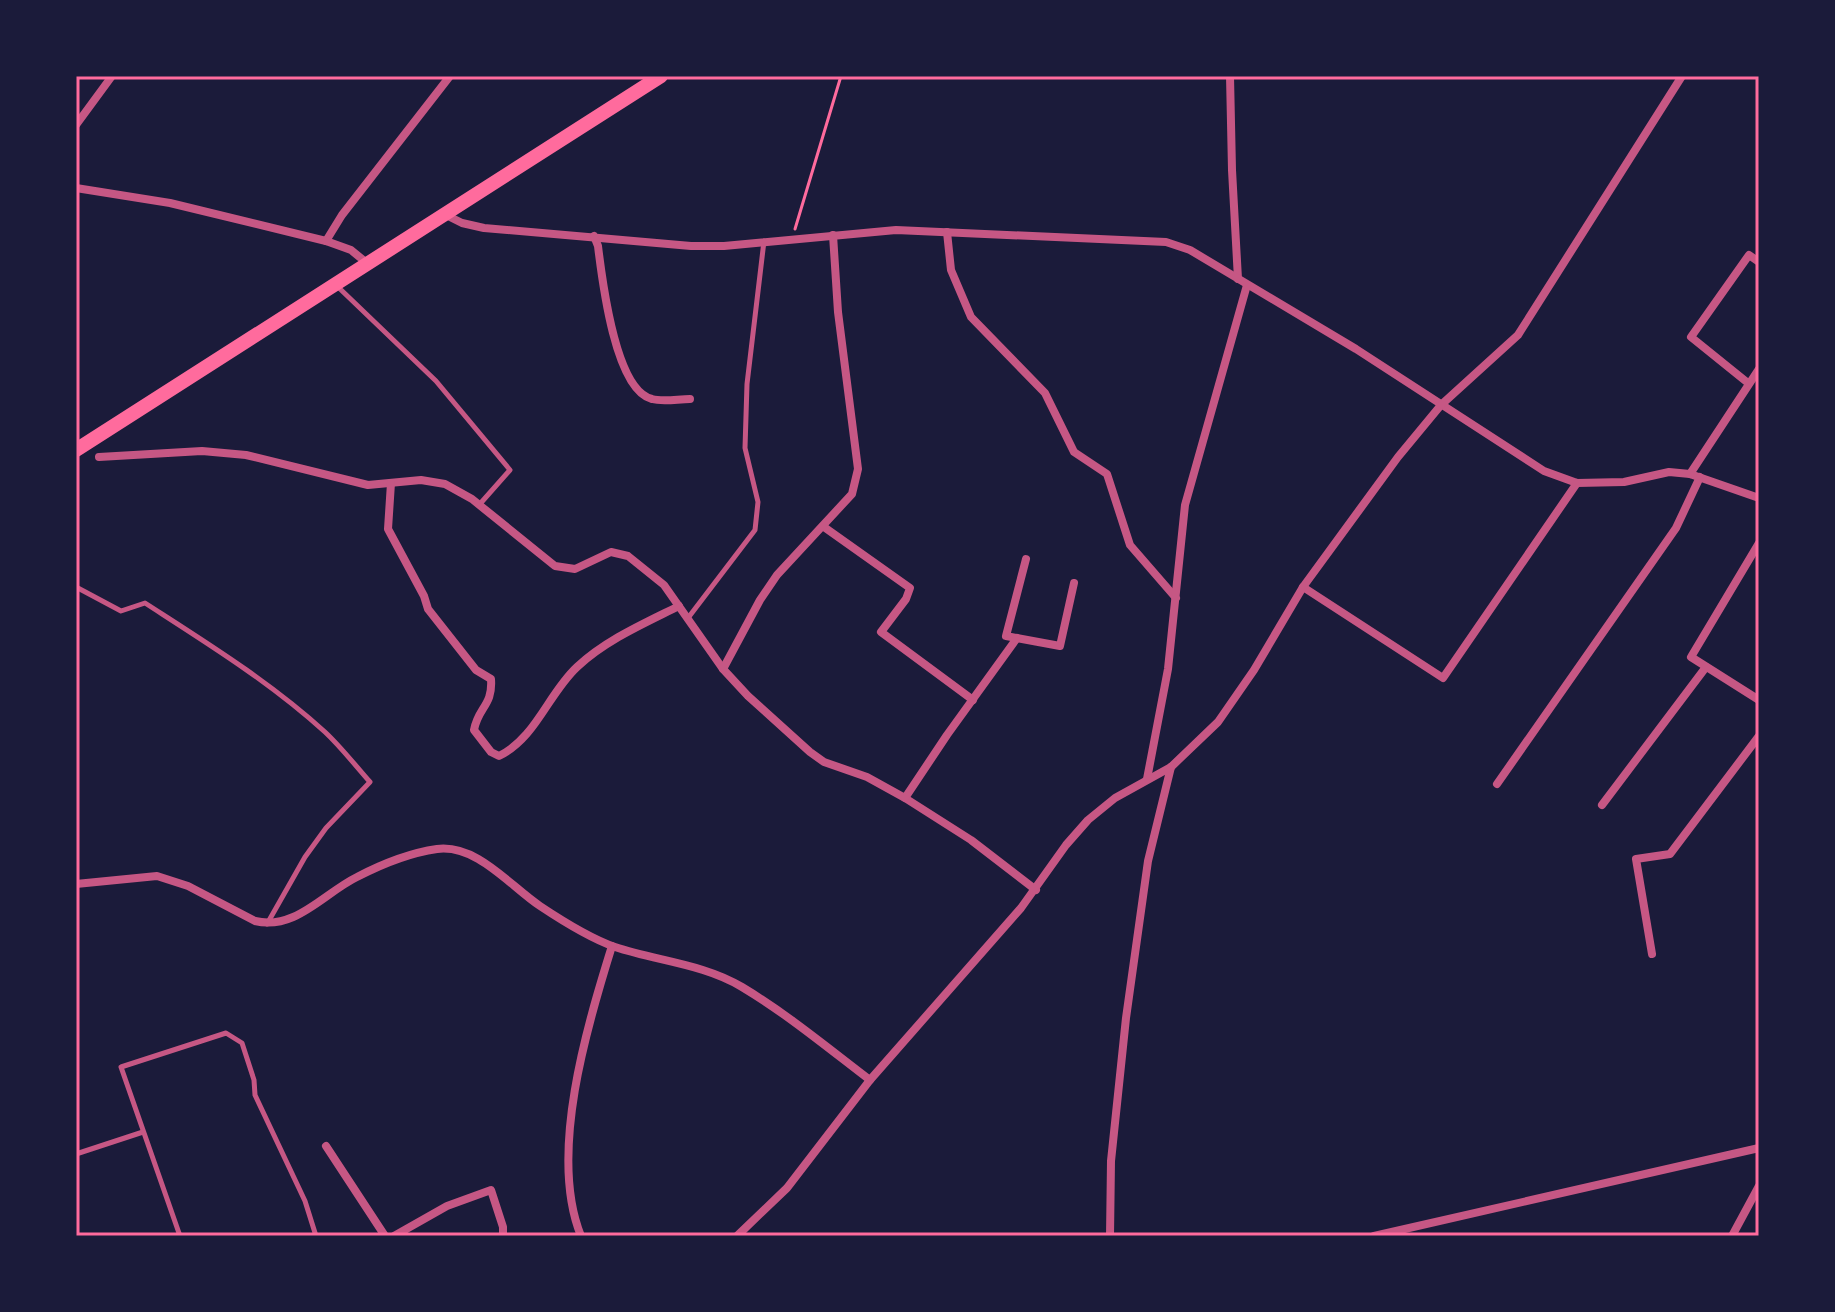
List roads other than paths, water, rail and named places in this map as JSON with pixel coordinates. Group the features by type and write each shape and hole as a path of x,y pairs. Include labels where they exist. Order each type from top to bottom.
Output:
{"main road":[{"path":"76,450 661,76"}],"street":[{"path":"76,125 112,76"},
{"path":"326,241 342,215 450,76"},
{"path":"1230,76 1238,279"},
{"path":"737,1236 787,1188 870,1080 1036,890 1066,845 1088,820 1115,798 1171,767 1218,722 1344,528 1441,405 1518,335 1682,76"},
{"path":"76,188 170,203 326,241 351,250 369,264"},
{"path":"446,215 484,228 691,246 724,246 896,230 1166,242 1190,250 1356,349 1544,471 1577,483 1624,482 1669,472 1690,474 1759,498"},
{"path":"947,232 951,270 971,317 1045,393 1074,452 1107,474 1130,545 1176,598"},
{"path":"723,669 777,575 852,494 858,469 838,312 833,235"},
{"path":"594,236 607,318 633,387 651,399 690,399"},
{"path":"1748,383 1691,337 1749,255 1759,262"},
{"path":"1147,779 1168,669 1185,505 1247,285"},
{"path":"1690,474 1759,369"},
{"path":"99,457 202,451 246,455 368,485 421,480 445,484 479,505 555,566 575,569 611,552 628,556 664,585 723,669 748,696 824,762 867,777 905,798 971,840 1036,890"},
{"path":"1497,784 1676,528 1700,477"},
{"path":"391,483 388,529 428,609 476,670 491,679 492,695 476,719 474,730 491,752 499,756 507,752 541,718 576,668 616,637 679,606"},
{"path":"1303,587 1443,678 1577,483"},
{"path":"824,527 910,588 906,599 881,632 973,700"},
{"path":"1759,543 1691,657 1759,700"},
{"path":"1026,559 1006,636 1060,646 1074,583"},
{"path":"905,798 1017,638"},
{"path":"1602,805 1706,667"},
{"path":"1652,954 1636,859 1670,854 1759,736"},
{"path":"1110,1236 1111,1161 1120,1068 1148,861 1171,767"},
{"path":"76,884 157,876 188,886 255,921 267,924 293,918 356,877 398,858 440,849 464,852 502,876 540,906 612,946 714,974 740,986 870,1080"},
{"path":"581,1236 570,1190 570,1115 597,993 612,946"},
{"path":"326,1146 385,1236"},
{"path":"1374,1236 1759,1148"},
{"path":"1732,1236 1759,1186"},
{"path":"394,1236 447,1206 491,1190 503,1236"}],"lane":[{"path":"688,619 755,530 758,502 745,448 747,384 764,240"},
{"path":"336,285 436,381 510,470 479,505"},
{"path":"76,587 121,611 145,603 234,661 326,733 370,782 326,828 305,857 267,924"},
{"path":"180,1236 121,1067 226,1033 242,1043 255,1095 305,1201 316,1236"},
{"path":"76,1154 143,1132"}]}
